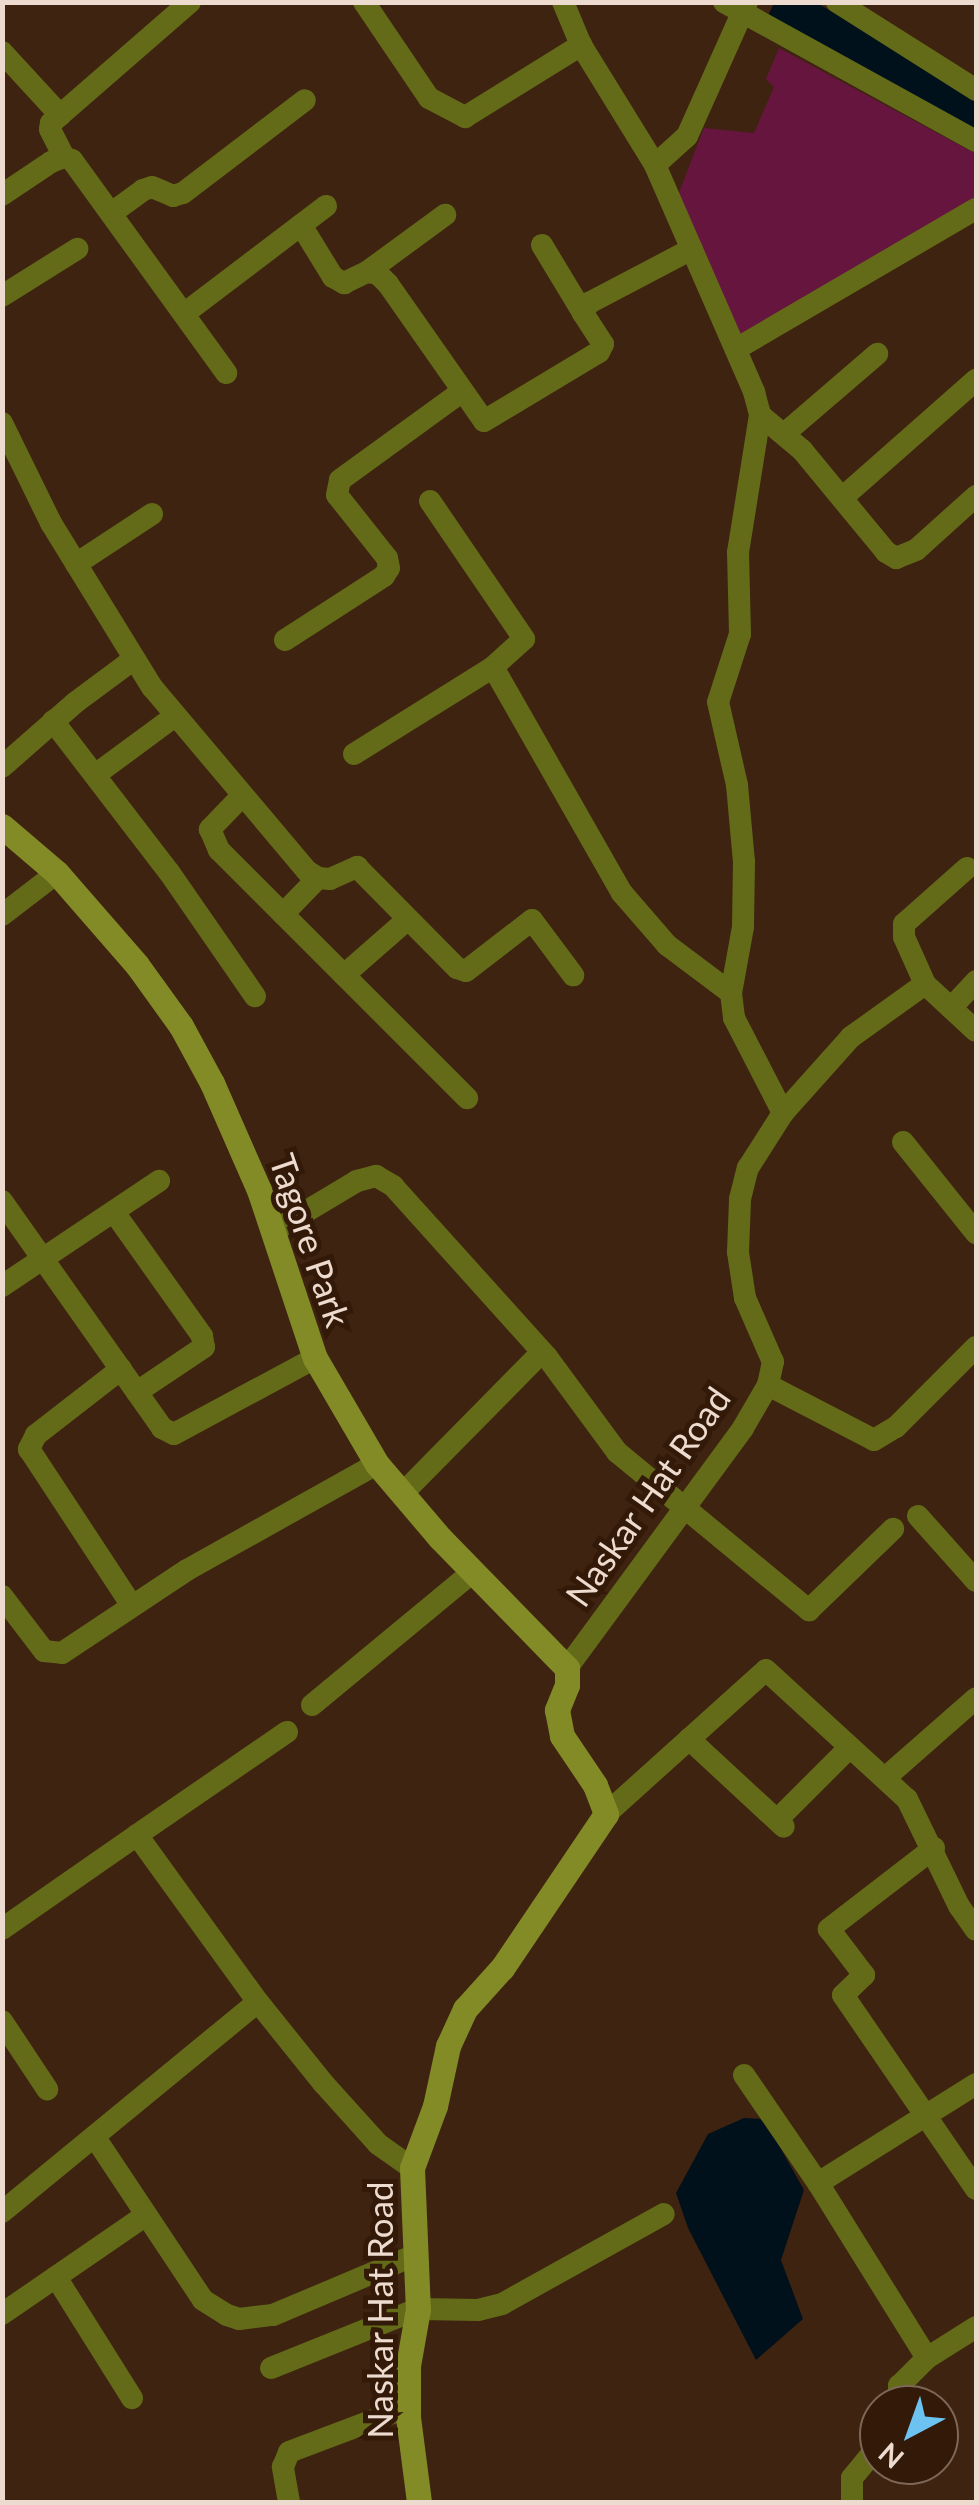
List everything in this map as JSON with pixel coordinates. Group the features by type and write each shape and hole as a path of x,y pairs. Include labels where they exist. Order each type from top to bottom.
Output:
{"street":[{"path":"190,2 60,115 50,129 64,157 81,167 226,372"},
{"path":"364,2 430,98 466,118 581,45"},
{"path":"564,2 581,45 655,165 736,349 760,416 738,552 740,634 718,702 737,785 744,862 743,927 730,993 746,1044 784,1113"},
{"path":"655,165 687,136 738,6 976,140"},
{"path":"851,6 976,90"},
{"path":"2,52 60,115"},
{"path":"113,212 143,190 183,194 305,100"},
{"path":"2,194 64,157"},
{"path":"185,313 326,206"},
{"path":"736,349 976,209"},
{"path":"300,225 333,277 344,283 367,272 445,215"},
{"path":"367,272 378,274 388,284 484,421 587,362 603,344 542,245"},
{"path":"583,313 589,302 692,248"},
{"path":"2,296 77,249"},
{"path":"784,434 877,354"},
{"path":"842,498 976,380"},
{"path":"284,640 384,576 389,568 387,558 338,495 340,480 461,392"},
{"path":"760,416 784,434 886,552 896,558 916,550 976,496"},
{"path":"2,423 76,564 134,660 241,797 318,878"},
{"path":"354,754 493,667 524,640 430,502"},
{"path":"76,564 152,514"},
{"path":"2,767 53,721 134,660"},
{"path":"493,667 622,893 667,945 730,993"},
{"path":"94,775 174,716"},
{"path":"53,721 191,901 256,996"},
{"path":"241,797 215,820 210,829 212,840 467,1098"},
{"name":"Tagore Park","path":"2,826 57,873 137,965 181,1026 234,1130 275,1230 315,1358 377,1464 473,1572 567,1668"},
{"path":"283,914 318,878 357,867 448,963 466,970 532,920 573,975"},
{"path":"967,868 904,924 904,938 925,984 976,1031"},
{"path":"2,915 57,873"},
{"path":"344,975 408,919"},
{"path":"951,1008 976,981"},
{"name":"Naskar Hat Road","path":"419,2502 408,2407 408,2366 418,2310 412,2168 435,2106 448,2046 466,2010 502,1968 606,1814 595,1784 562,1736 557,1710 567,1684 567,1668 743,1428 768,1385 773,1362 745,1298 738,1252 740,1199 748,1168 784,1113 850,1037 925,984"},
{"path":"904,1142 976,1230"},
{"path":"275,1230 358,1181 376,1176 393,1186 542,1352 617,1452 686,1504 809,1610 892,1529"},
{"path":"2,1286 159,1182"},
{"path":"2,1201 46,1258 162,1428 174,1434 315,1358"},
{"path":"114,1212 202,1336 204,1346 137,1392"},
{"path":"768,1385 874,1440 896,1427 976,1347"},
{"path":"402,1494 542,1352"},
{"path":"121,1368 36,1435 29,1449 132,1604"},
{"path":"2,1596 44,1651 53,1655 132,1604 377,1464"},
{"path":"918,1516 976,1580"},
{"path":"312,1705 473,1572"},
{"path":"606,1814 766,1670 907,1799 959,1906 976,1930"},
{"path":"884,1778 976,1698"},
{"path":"2,1929 286,1732"},
{"path":"690,1739 781,1824 850,1747"},
{"path":"138,1834 258,2002 378,2144 412,2168"},
{"path":"934,1848 829,1930 864,1976 844,1995 930,2116 976,2189"},
{"path":"2,2212 96,2139 258,2002"},
{"path":"2,2022 47,2089"},
{"path":"744,2075 818,2183 927,2358"},
{"path":"818,2183 976,2084"},
{"path":"96,2139 203,2300 239,2319 273,2315 415,2255"},
{"path":"2,2314 146,2214"},
{"path":"271,2368 418,2310 478,2310 502,2304 664,2214"},
{"path":"56,2277 132,2398"},
{"path":"900,2385 927,2358 976,2327"},
{"path":"289,2502 283,2467 289,2452 408,2407"},
{"path":"852,2502 852,2478 859,2469"}],"shaded area":[{"path":"779,48 976,154 976,197 740,338 678,195 704,128 754,133 774,87 766,79"}],"water":[{"path":"774,3 817,3 976,96 976,134 768,16"},
{"path":"744,2118 764,2119 804,2190 781,2260 803,2319 756,2360 688,2228 676,2193 708,2134"}]}
